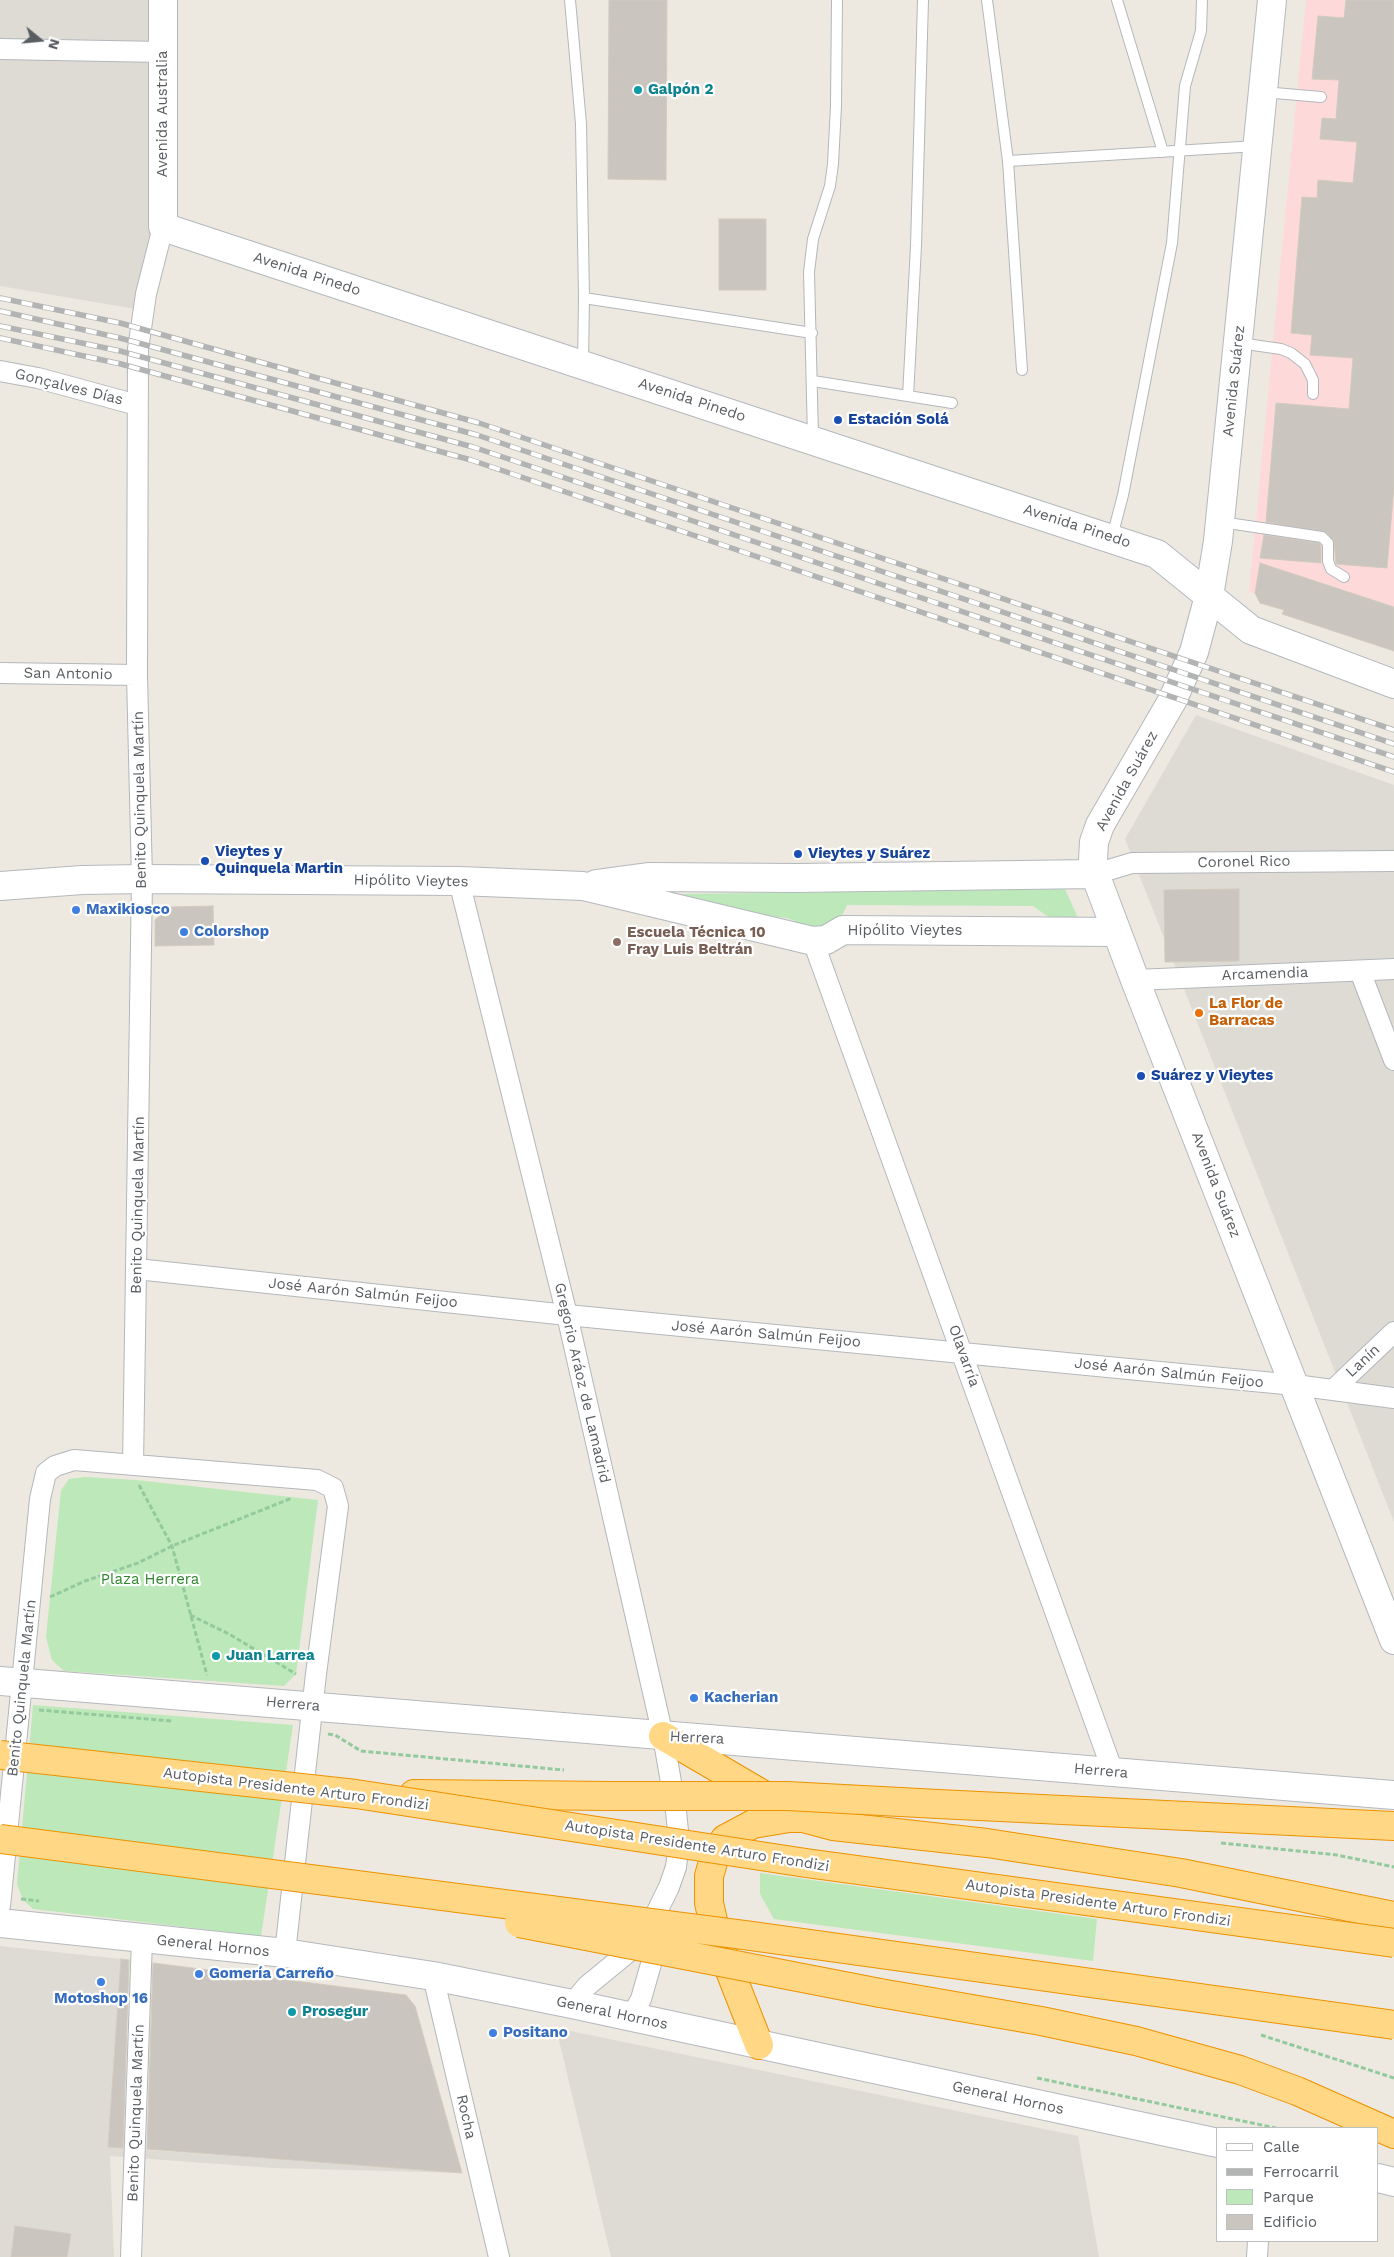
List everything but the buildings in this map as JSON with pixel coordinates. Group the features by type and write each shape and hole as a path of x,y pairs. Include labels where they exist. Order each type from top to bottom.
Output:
{"highway":[{"path":"663,1736 803,1818"},
{"name":"Autopista Presidente Arturo Frondizi","path":"0,1755 356,1794 806,1863 1394,1943"},
{"path":"356,1794 788,1796 1394,1826"},
{"path":"759,2045 717,1938 709,1903 709,1876 716,1852 725,1839 754,1824 789,1818 803,1818 833,1826 987,1843 1181,1873 1394,1916"},
{"path":"0,1839 151,1860 744,1935 1394,2025"},
{"path":"0,1855 151,1860"},
{"path":"425,1895 487,1917 880,1994 1041,2021 1136,2041 1240,2070 1297,2091 1378,2127"},
{"path":"1379,2127 1394,2134"}],"main road":[{"name":"Avenida Australia","path":"163,0 163,227"},
{"name":"Avenida Suárez","path":"1272,0 1220,522 1209,596 1194,652 1172,701 1100,825 1093,850 1095,874 1117,932 1394,1640"},
{"name":"Avenida Pinedo","path":"163,227 1157,554 1251,630 1394,684"},
{"name":"Hipólito Vieytes","path":"0,886 82,880 142,879 459,881 583,886 648,877 796,878 1095,874"},
{"name":"Hipólito Vieytes","path":"583,886 813,941 826,940 843,930 1117,932"},
{"name":"Herrera","path":"15,1691 213,1697 311,1719 663,1736 1394,1795"},
{"name":"General Hornos","path":"0,1923 285,1953 433,1976 572,2004 1216,2143"},
{"path":"1379,2178 1394,2182"}],"street":[{"path":"0,48 163,52"},
{"name":"Benito Quinquela Martín","path":"0,1906 15,1691 31,1607 40,1499 46,1473 55,1466 74,1460 133,1465 142,879 137,675 138,349 143,312 163,227"},
{"name":"Gonçalves Días","path":"0,371 38,378 137,405"},
{"name":"San Antonio","path":"0,674 137,675"},
{"name":"Coronel Rico","path":"1095,874 1132,863 1394,861"},
{"name":"Gregorio Aráoz de Lamadrid","path":"459,881 567,1315 672,1775 679,1841 678,1858 669,1887 661,1930 641,1998 632,2017"},
{"name":"Olavarría","path":"813,941 1113,1772"},
{"name":"Arcamendia","path":"1136,980 1394,969"},
{"path":"1360,971 1394,1060"},
{"name":"José Aarón Salmún Feijoo","path":"137,1269 567,1315 1295,1385 1394,1398"},
{"name":"Lanín","path":"1333,1390 1394,1332"},
{"path":"133,1465 318,1480 333,1488 338,1506 316,1674 285,1953"},
{"name":"Gregorio Aráoz de Lamadrid","path":"572,2004 587,1986 643,1940 669,1887"},
{"name":"Benito Quinquela Martín","path":"131,2257 142,1939"},
{"name":"Rocha","path":"433,1976 499,2257"},
{"path":"1257,2257 1258,2242"}],"lane":[{"path":"570,0 581,124 584,298 582,364"},
{"path":"813,440 810,254 830,186 834,155 837,0"},
{"path":"908,396 916,246 923,0"},
{"path":"987,0 1008,161 1022,370"},
{"path":"1117,0 1163,152"},
{"path":"1112,538 1123,495 1172,243 1182,150 1185,86 1201,31 1202,0"},
{"path":"1262,92 1321,97"},
{"path":"1008,161 1258,146"},
{"path":"584,298 812,333"},
{"path":"1238,343 1281,349 1291,353 1305,364 1313,380 1313,394"},
{"path":"812,381 952,403"},
{"path":"1220,522 1322,537 1328,543 1328,561 1331,570 1344,577"}],"path":[{"path":"133,1465 136,1480 172,1546 213,1697"},
{"path":"31,1607 85,1581 138,1562 172,1546 294,1497 300,1478"},
{"path":"190,1615 230,1634 296,1674 316,1674"},
{"path":"15,1691 180,1722"},
{"path":"311,1719 361,1751 565,1770"},
{"path":"1261,2035 1394,2078"}],"shaded area":[{"path":"0,0 159,0 153,312 0,286"},
{"path":"1306,0 1394,0 1394,644 1249,592"},
{"path":"1196,715 1394,785 1394,1522 1125,839"},
{"path":"0,1946 121,1959 108,2147 462,2173 272,2168 110,2156 114,2257 0,2257"},
{"path":"556,2028 1078,2136 1099,2257 611,2257"}],"green space":[{"path":"1065,889 1078,918 1054,921 1033,906 847,905 841,918 814,929 787,918 734,913 682,903 681,894"},
{"name":"Plaza Herrera","path":"84,1477 136,1480 318,1500 296,1674 284,1686 64,1671 52,1660 46,1637 61,1490 69,1479"},
{"path":"33,1705 293,1725 261,1936 33,1909 23,1900 17,1884"},
{"path":"760,1873 1097,1919 1093,1961 774,1919 760,1894"}],"railway":[{"path":"0,298 120,323 479,423 1394,730"},
{"path":"0,311 120,338 477,435 1394,744"},
{"path":"0,326 120,351 473,447 1394,757"},
{"path":"0,338 121,364 471,460 1394,772"}],"place":[{"name":"Galpón 2","path":"638,90"},
{"name":"Estación Solá","path":"838,420"},
{"name":"Vieytes y Suárez","path":"798,854"},
{"name":"Vieytes y Quinquela Martin","path":"205,861"},
{"name":"Maxikiosco","path":"76,910"},
{"name":"Colorshop","path":"184,932"},
{"name":"Escuela Técnica 10 Fray Luis Beltrán","path":"617,942"},
{"name":"La Flor de Barracas","path":"1199,1013"},
{"name":"Suárez y Vieytes","path":"1141,1076"},
{"name":"Juan Larrea","path":"216,1656"},
{"name":"Kacherian","path":"694,1698"},
{"name":"Gomería Carreño","path":"199,1974"},
{"name":"Motoshop 16","path":"101,1982"},
{"name":"Prosegur","path":"292,2012"},
{"name":"Positano","path":"493,2033"}]}
